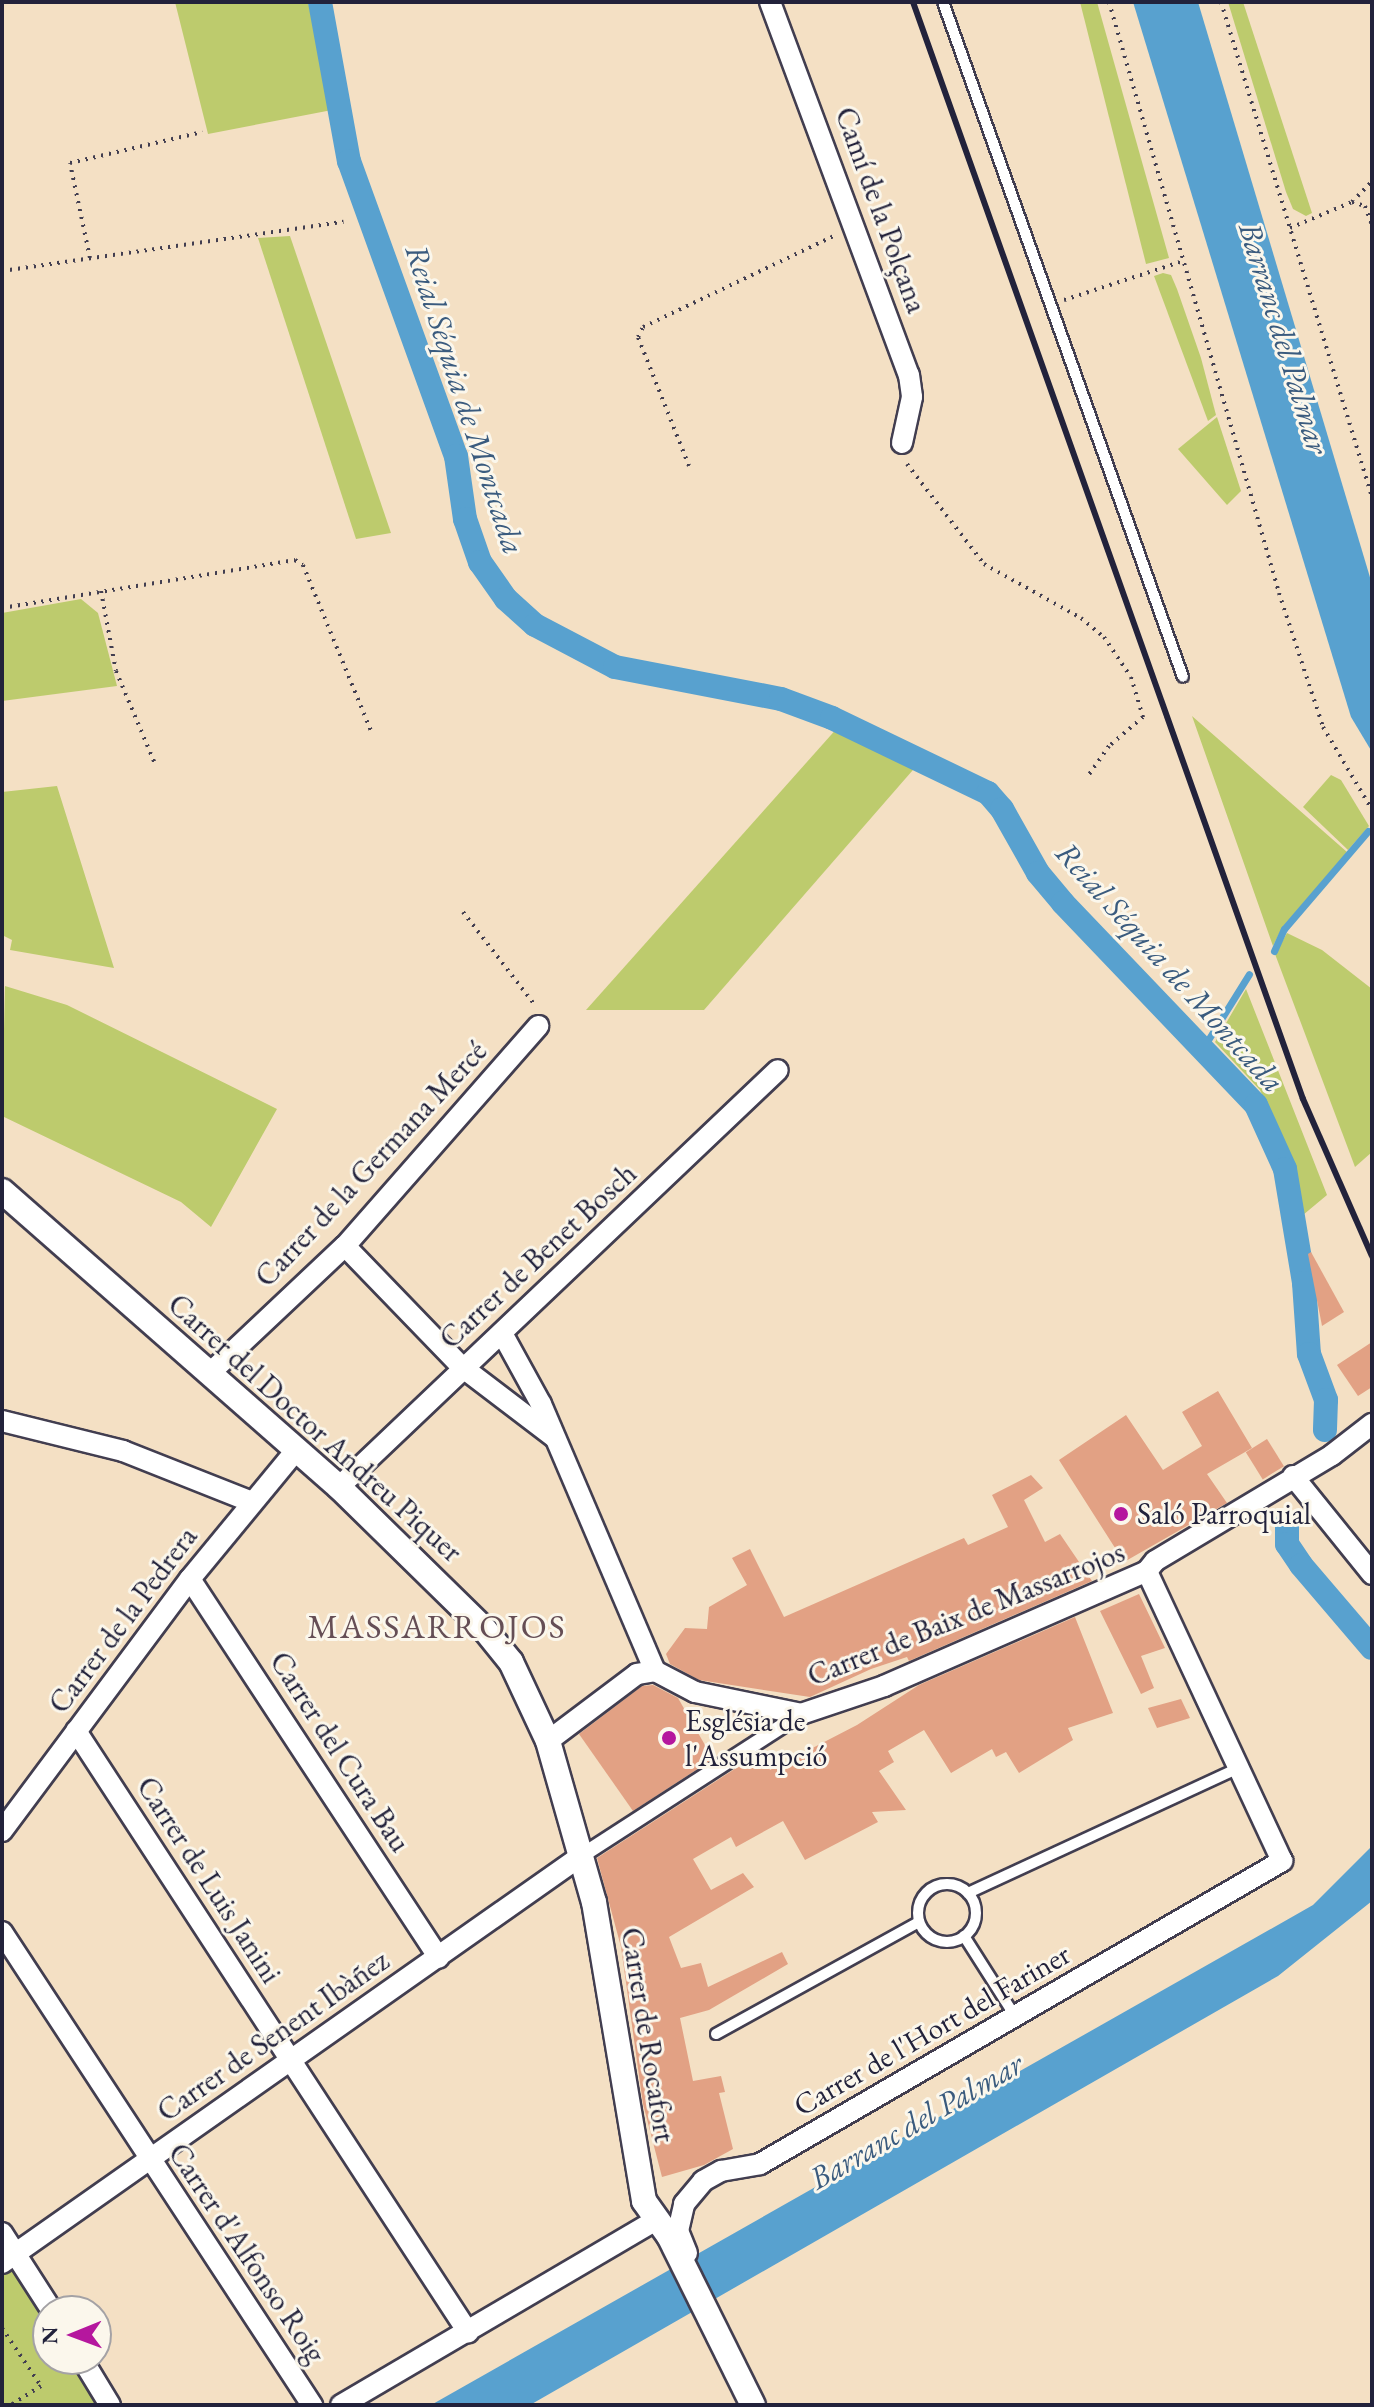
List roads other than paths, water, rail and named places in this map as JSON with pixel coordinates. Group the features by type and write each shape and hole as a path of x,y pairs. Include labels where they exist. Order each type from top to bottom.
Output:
{"street":[{"name":"Camí de la Polçana","path":"770,2 856,225 909,375 912,397 902,443"},
{"name":"Carrer de la Germana Mercé","path":"210,1373 345,1246 538,1026"},
{"name":"Carrer de Benet Bosch","path":"339,1487 462,1367 503,1335 778,1070"},
{"name":"Carrer del Doctor Andreu Piquer","path":"2,1191 339,1487 485,1630 524,1684 548,1741 578,1858"},
{"path":"345,1246 462,1367 554,1437"},
{"path":"503,1335 554,1437 655,1671"},
{"path":"2,1421 123,1451 252,1502"},
{"name":"Carrer de Baix de Massarrojos","path":"578,1858 801,1714 884,1686 1147,1571 1155,1561 1332,1455 1372,1424"},
{"name":"Carrer de la Pedrera","path":"2,1831 190,1579 297,1449"},
{"path":"1293,1476 1372,1574"},
{"path":"1147,1571 1238,1768"},
{"name":"Carrer del Cura Bau","path":"190,1579 439,1958"},
{"path":"548,1741 637,1674 655,1671 695,1692 801,1714"},
{"name":"Carrer de Luis Janini","path":"76,1731 468,2332"},
{"name":"Carrer de l'Hort del Fariner","path":"667,2230 703,2181 721,2171 760,2164 1282,1861 1238,1768"},
{"name":"Carrer de Senent Ibàñez","path":"9,2258 578,1858"},
{"name":"Carrer de Rocafort","path":"578,1858 604,1947 639,2181 667,2230 753,2405"},
{"name":"Carrer d'Alfonso Roig","path":"2,1932 147,2159 312,2405"},
{"path":"341,2405 468,2332 667,2230"},
{"path":"2,2233 9,2258 39,2295"},
{"path":"92,2375 110,2405"}],"lane":[{"path":"943,2 1183,677"},
{"path":"968,1893 1238,1768"},
{"path":"951,1884 968,1893 976,1910 964,1936 938,1940 919,1922 919,1903 932,1888 951,1884"},
{"path":"716,2034 919,1922"},
{"path":"964,1936 1016,2018"}],"water":[{"name":"Barranc del Palmar","path":"1133,2 1198,2 1372,584 1372,752 1351,717"},
{"path":"1372,1846 1372,1901 1278,1976 530,2405 431,2405 1313,1905"}],"waterway":[{"name":"Reial Séquia de Montcada","path":"320,2 349,161 456,456 465,519 480,562 506,599 535,625 615,667 781,699 832,718 988,793 1002,809 1038,873 1063,903 1256,1105 1285,1169 1304,1283 1309,1354 1326,1400 1325,1430"},
{"path":"1274,951 1284,929 1368,831"},
{"path":"1203,1048 1249,974"},
{"name":"Reial Séquia de Montcada","path":"1287,1523 1287,1544 1301,1565 1372,1648"}],"railway":[{"path":"913,2 1303,1099 1372,1256"}],"place":[{"name":"Saló Parroquial","path":"1121,1514"},
{"name":"Església de l'Assumpció","path":"669,1738"}],"district":[{"name":"MASSARROJOS","path":"437,1627"}]}
